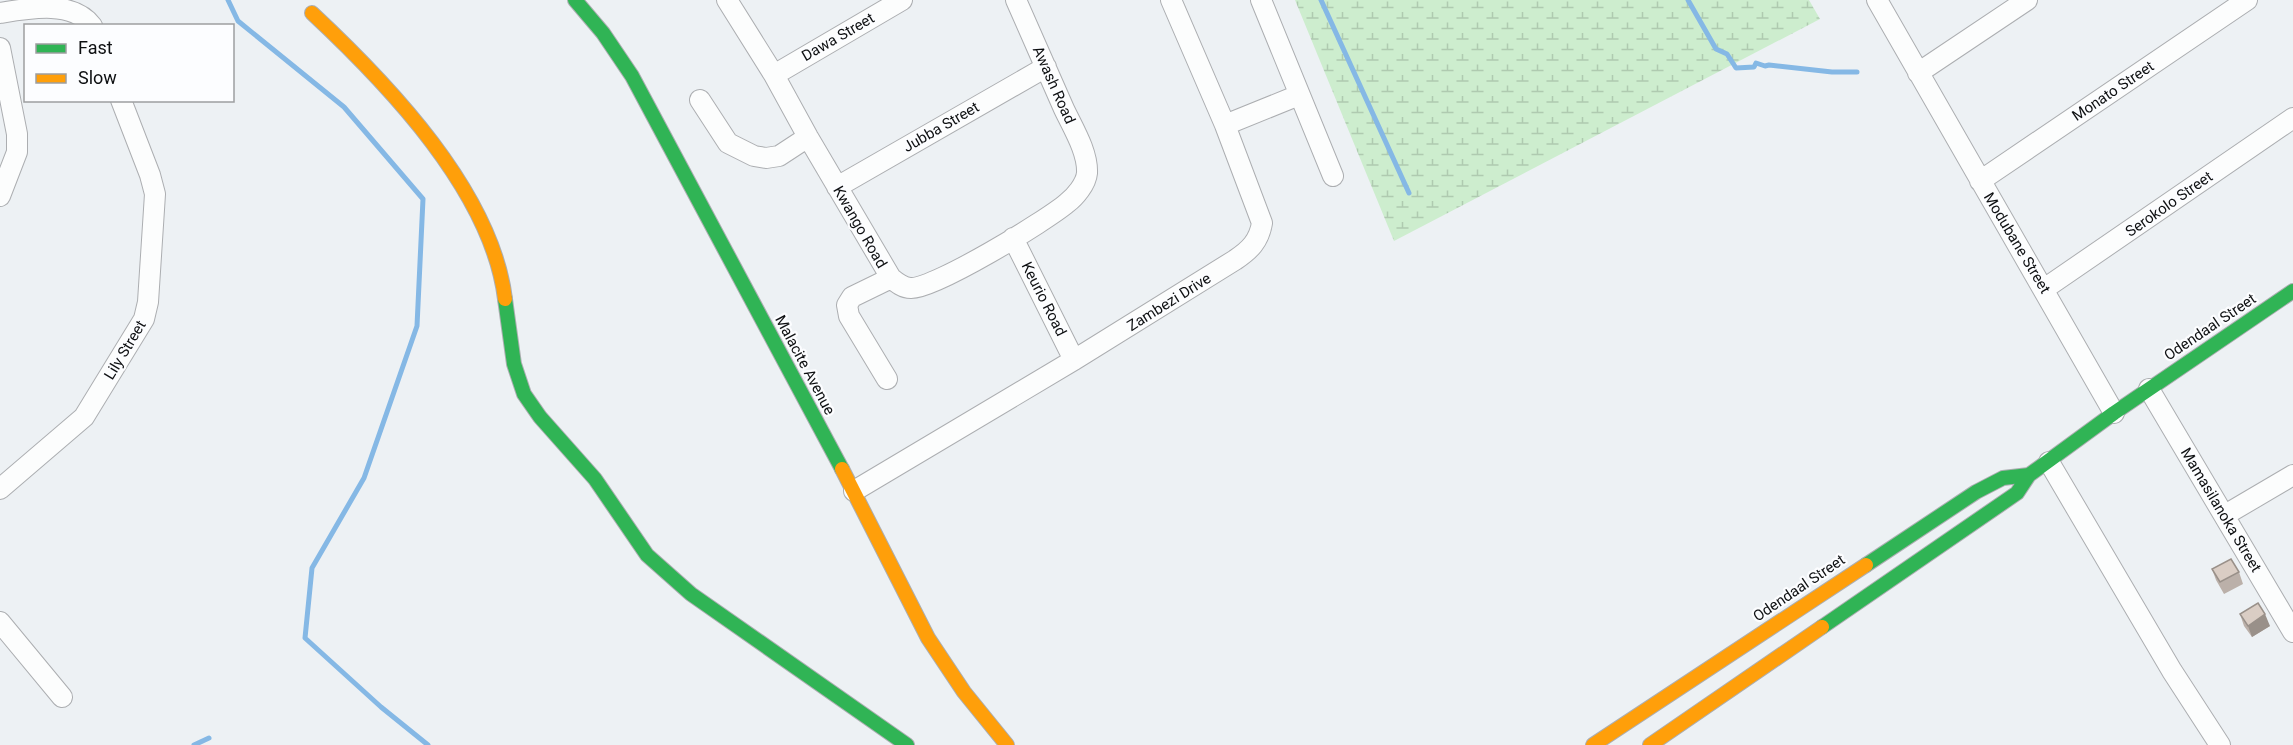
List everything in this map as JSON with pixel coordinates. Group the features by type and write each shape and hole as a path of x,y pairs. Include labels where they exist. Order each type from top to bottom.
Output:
{"street":[{"name":"Malacite Avenue","path":"575,0 603,33 632,76 854,491 887,562 940,658 962,690 1007,745"},
{"name":"Kwango Road","path":"727,0 774,75 891,278 901,286 911,288 933,283 1013,238 1067,203 1082,186 1087,172"},
{"name":"Dawa Street","path":"774,75 902,0"},
{"name":"Awash Road","path":"1016,0 1075,134 1087,172"},
{"name":"Zambezi Drive","path":"854,491 1074,360 1235,260 1249,250 1260,237 1262,223 1225,125 1171,0"},
{"path":"1261,0 1334,176"},
{"name":"Modubane Street","path":"1877,0 2114,413"},
{"path":"1918,73 2027,0"},
{"name":"Monato Street","path":"1980,181 2247,0"},
{"path":"0,13 50,5 65,5 79,11 90,24"},
{"path":"312,13 362,58 424,129 458,181 491,244 503,279 513,364 520,384 531,404 548,426 603,488 645,553 691,594 907,745"},
{"path":"0,48 17,134 17,152 0,196"},
{"name":"Jubba Street","path":"837,187 1046,67"},
{"path":"1225,125 1299,95"},
{"path":"700,100 728,143 754,156 766,158 779,156 808,137"},
{"name":"Lily Street","path":"0,489 84,417 146,314 155,194 122,102"},
{"name":"Serokolo Street","path":"2044,289 2293,118"},
{"name":"Keurio Road","path":"1013,238 1074,360"},
{"path":"887,379 849,316 847,305 852,297 891,278"},
{"name":"Odendaal Street","path":"1650,745 2017,493 2029,475 2114,413 2293,291"},
{"name":"Mamasilanoka Street","path":"2149,389 2293,632"},
{"path":"2049,462 2172,671 2220,745"},
{"name":"Odendaal Street","path":"1593,745 1976,492 2003,478 2029,475"},
{"path":"2225,515 2293,475"},
{"path":"0,622 62,697"}],"green space":[{"path":"1295,0 1809,0 1820,19 1394,241"}],"building":[{"path":"2231,559 2239,572 2220,582 2212,569"},
{"path":"2258,603 2265,614 2248,626 2240,614"}],"waterway":[{"path":"228,0 238,21 344,107 423,199 417,326 364,478 312,568 305,638 381,707 428,745"},
{"path":"1321,0 1409,193"},
{"path":"1688,0 1716,49 1727,54 1736,68 1754,67 1756,63 1765,66 1832,72 1857,72"},
{"path":"194,745 209,738"}],"traffic: fast":[{"path":"575,0 603,33 632,76 842,469"},
{"path":"1822,627 2017,493 2029,475 2114,413 2293,291"},
{"path":"505,299 514,364 524,394 540,417 595,479 647,555 691,594 907,745"},
{"path":"1866,565 1976,492 2003,478 2029,475"}],"traffic: slow":[{"path":"312,13 342,41 403,106 432,142 458,180 480,219 496,259 505,299"},
{"path":"842,469 928,638 964,692 1007,745"},
{"path":"1593,745 1866,565"},
{"path":"1650,745 1822,627"}]}
